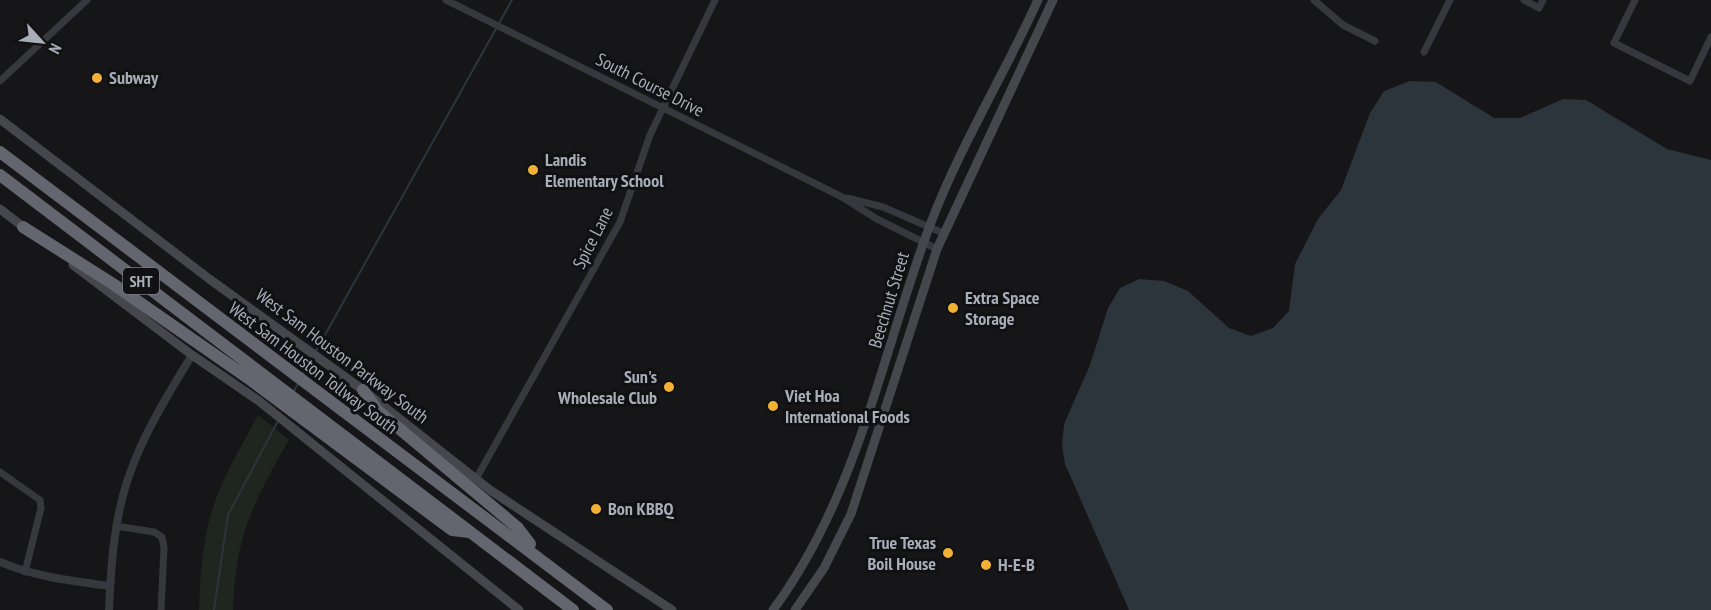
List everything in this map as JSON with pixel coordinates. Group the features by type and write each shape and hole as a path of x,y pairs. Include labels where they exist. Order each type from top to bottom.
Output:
{"highway":[{"name":"West Sam Houston Tollway South","path":"0,152 280,366 542,559 607,610"},
{"name":"West Sam Houston Tollway South","path":"0,174 573,610"},
{"path":"23,228 113,284 268,393 303,429 452,530 470,532"},
{"path":"363,390 377,410 517,527 542,559"}],"main road":[{"name":"Beechnut Street","path":"773,610 803,566 842,488 880,382 929,227 1038,0"},
{"name":"Beechnut Street","path":"795,610 834,551 859,495 943,233 1053,0"},
{"path":"994,93 1007,100"},
{"name":"West Sam Houston Parkway South","path":"0,119 208,278 363,390 476,479 672,610"},
{"path":"0,209 192,355 265,407 303,429 519,610"},
{"path":"880,382 894,385"},
{"path":"842,488 859,495"}],"street":[{"path":"0,81 87,0"},
{"name":"South Course Drive","path":"446,0 842,196 877,219 937,249"},
{"name":"Spice Lane","path":"476,479 620,222 650,135 715,0"},
{"path":"1314,0 1342,25 1375,41"},
{"path":"1424,52 1450,0"},
{"path":"1524,0 1539,8 1543,0"},
{"path":"1635,0 1614,43 1663,68 1690,81 1711,37"},
{"name":"South Course Drive","path":"842,196 883,207 943,233"},
{"path":"109,610 116,526 129,474 151,423 192,355"},
{"path":"0,472 40,500 41,508 25,572"},
{"path":"116,526 154,532 162,537 164,548 161,610"},
{"path":"0,562 25,572 53,579 110,586"}],"shaded area":[{"path":"1410,81 1436,82 1494,118 1520,118 1563,99 1586,100 1667,149 1711,160 1711,610 1129,610 1065,464 1062,445 1064,424 1090,365 1108,308 1120,288 1139,279 1164,281 1188,291 1229,328 1251,336 1273,328 1289,311 1295,264 1318,219 1341,190 1370,113 1384,91"},
{"path":"258,415 289,440 265,483 248,521 238,561 233,610 199,610 202,563 210,517 225,477"}],"waterway":[{"path":"316,351 512,0"},
{"path":"303,374 313,356"},
{"path":"293,393 299,382"},
{"path":"214,610 228,515 279,419"}],"place":[{"name":"Subway","path":"97,78"},
{"name":"Landis Elementary School","path":"533,170"},
{"name":"Extra Space Storage","path":"953,308"},
{"name":"Sun's Wholesale Club","path":"669,387"},
{"name":"Viet Hoa International Foods","path":"773,406"},
{"name":"Bon KBBQ","path":"596,509"},
{"name":"True Texas Boil House","path":"948,553"},
{"name":"H-E-B","path":"986,565"}]}
